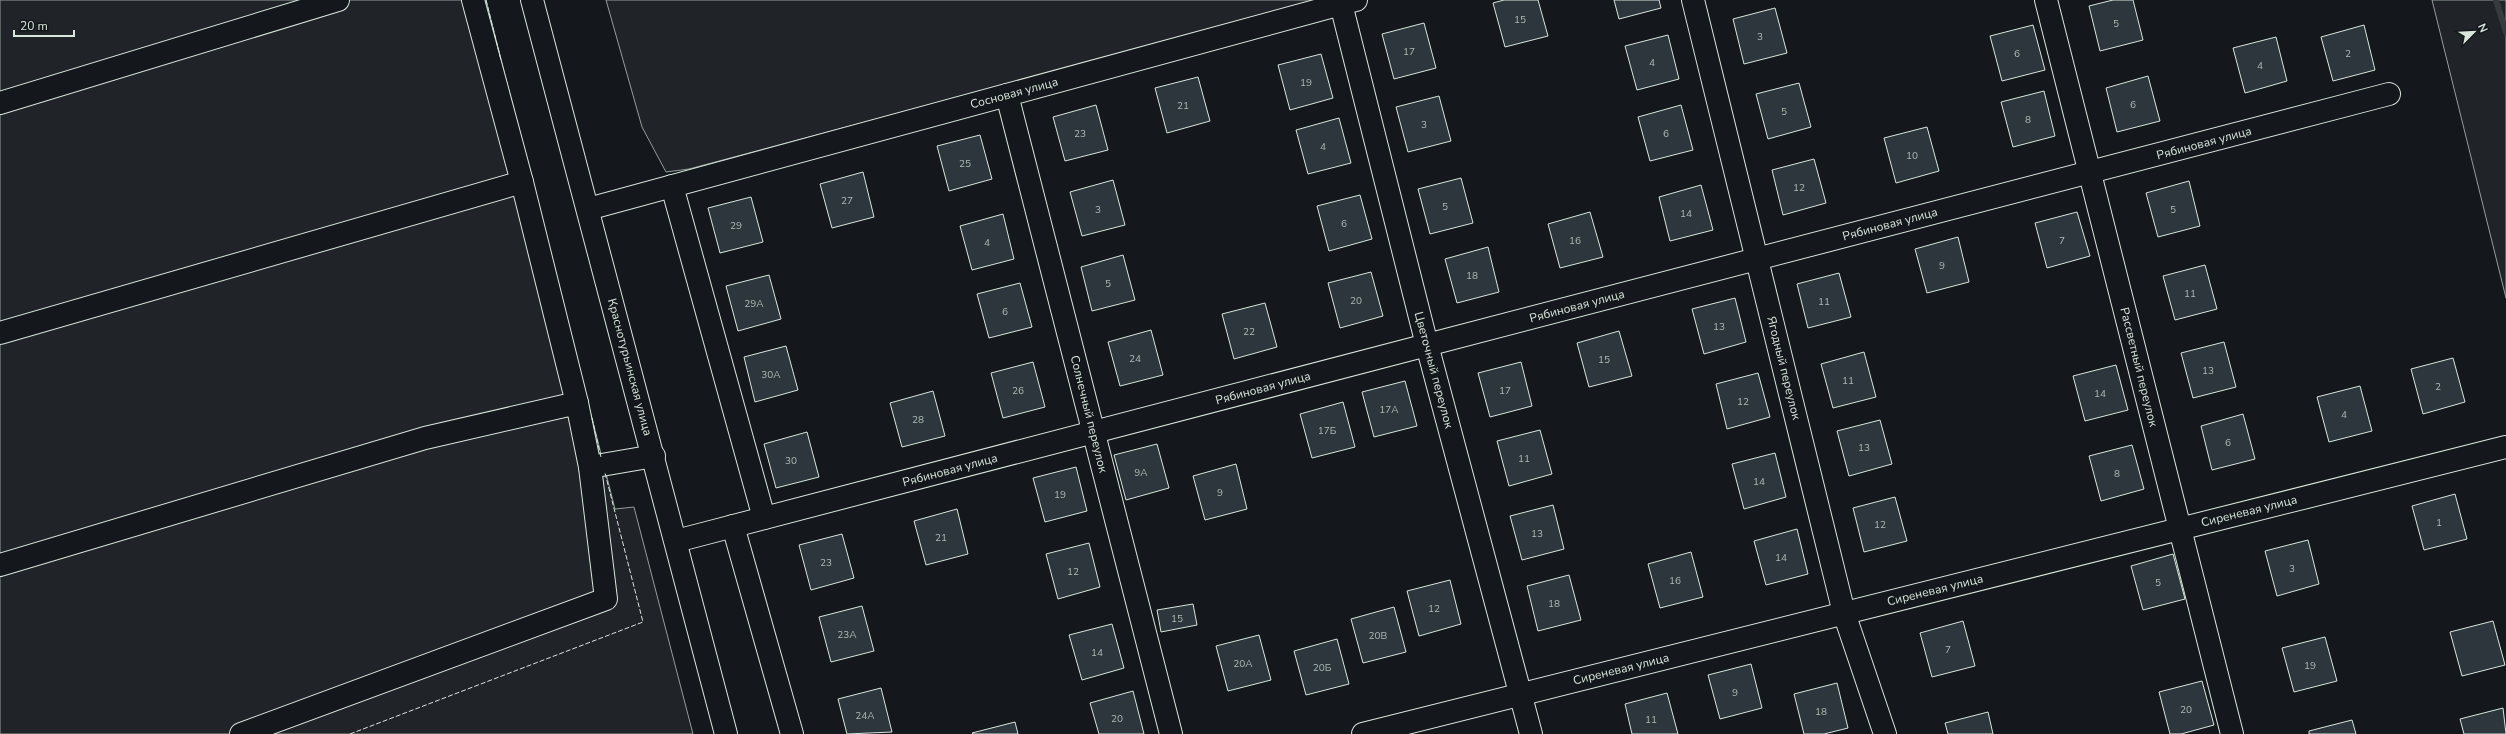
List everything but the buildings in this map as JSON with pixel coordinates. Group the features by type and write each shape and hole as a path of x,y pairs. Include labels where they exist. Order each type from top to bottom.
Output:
{"street":[{"path":"0,103 338,0"},
{"path":"241,734 606,599 590,467 577,403 522,182 473,0"},
{"name":"Краснотурьинская улица","path":"532,0 654,456 726,734"},
{"name":"Ягодный переулок","path":"1694,0 1844,613 1885,734"},
{"name":"Рассветный переулок","path":"2046,0 2232,734"},
{"name":"Сосновая улица","path":"588,209 1349,2"},
{"name":"Цветочный переулок","path":"1349,2 1427,345 1519,695 1531,734"},
{"name":"Рябиновая улица","path":"676,541 2389,94"},
{"name":"Солнечный переулок","path":"1007,95 1171,734"},
{"path":"0,333 522,182"},
{"path":"672,186 764,518"},
{"path":"0,566 425,438 577,403"},
{"name":"Сиреневая улица","path":"1364,734 2506,447"},
{"path":"590,467 654,456"},
{"path":"733,526 792,734"}],"shaded area":[{"path":"0,0 486,0 615,509 634,507 693,734 0,734"},
{"path":"606,0 1323,0 689,169 666,172 642,127"},
{"path":"2432,0 2506,0 2506,298"}],"waterway":[{"path":"2496,0 2506,32"}],"fence":[{"path":"486,0 501,60"},
{"path":"592,418 601,457"},
{"path":"350,734 643,622 605,473"}]}
